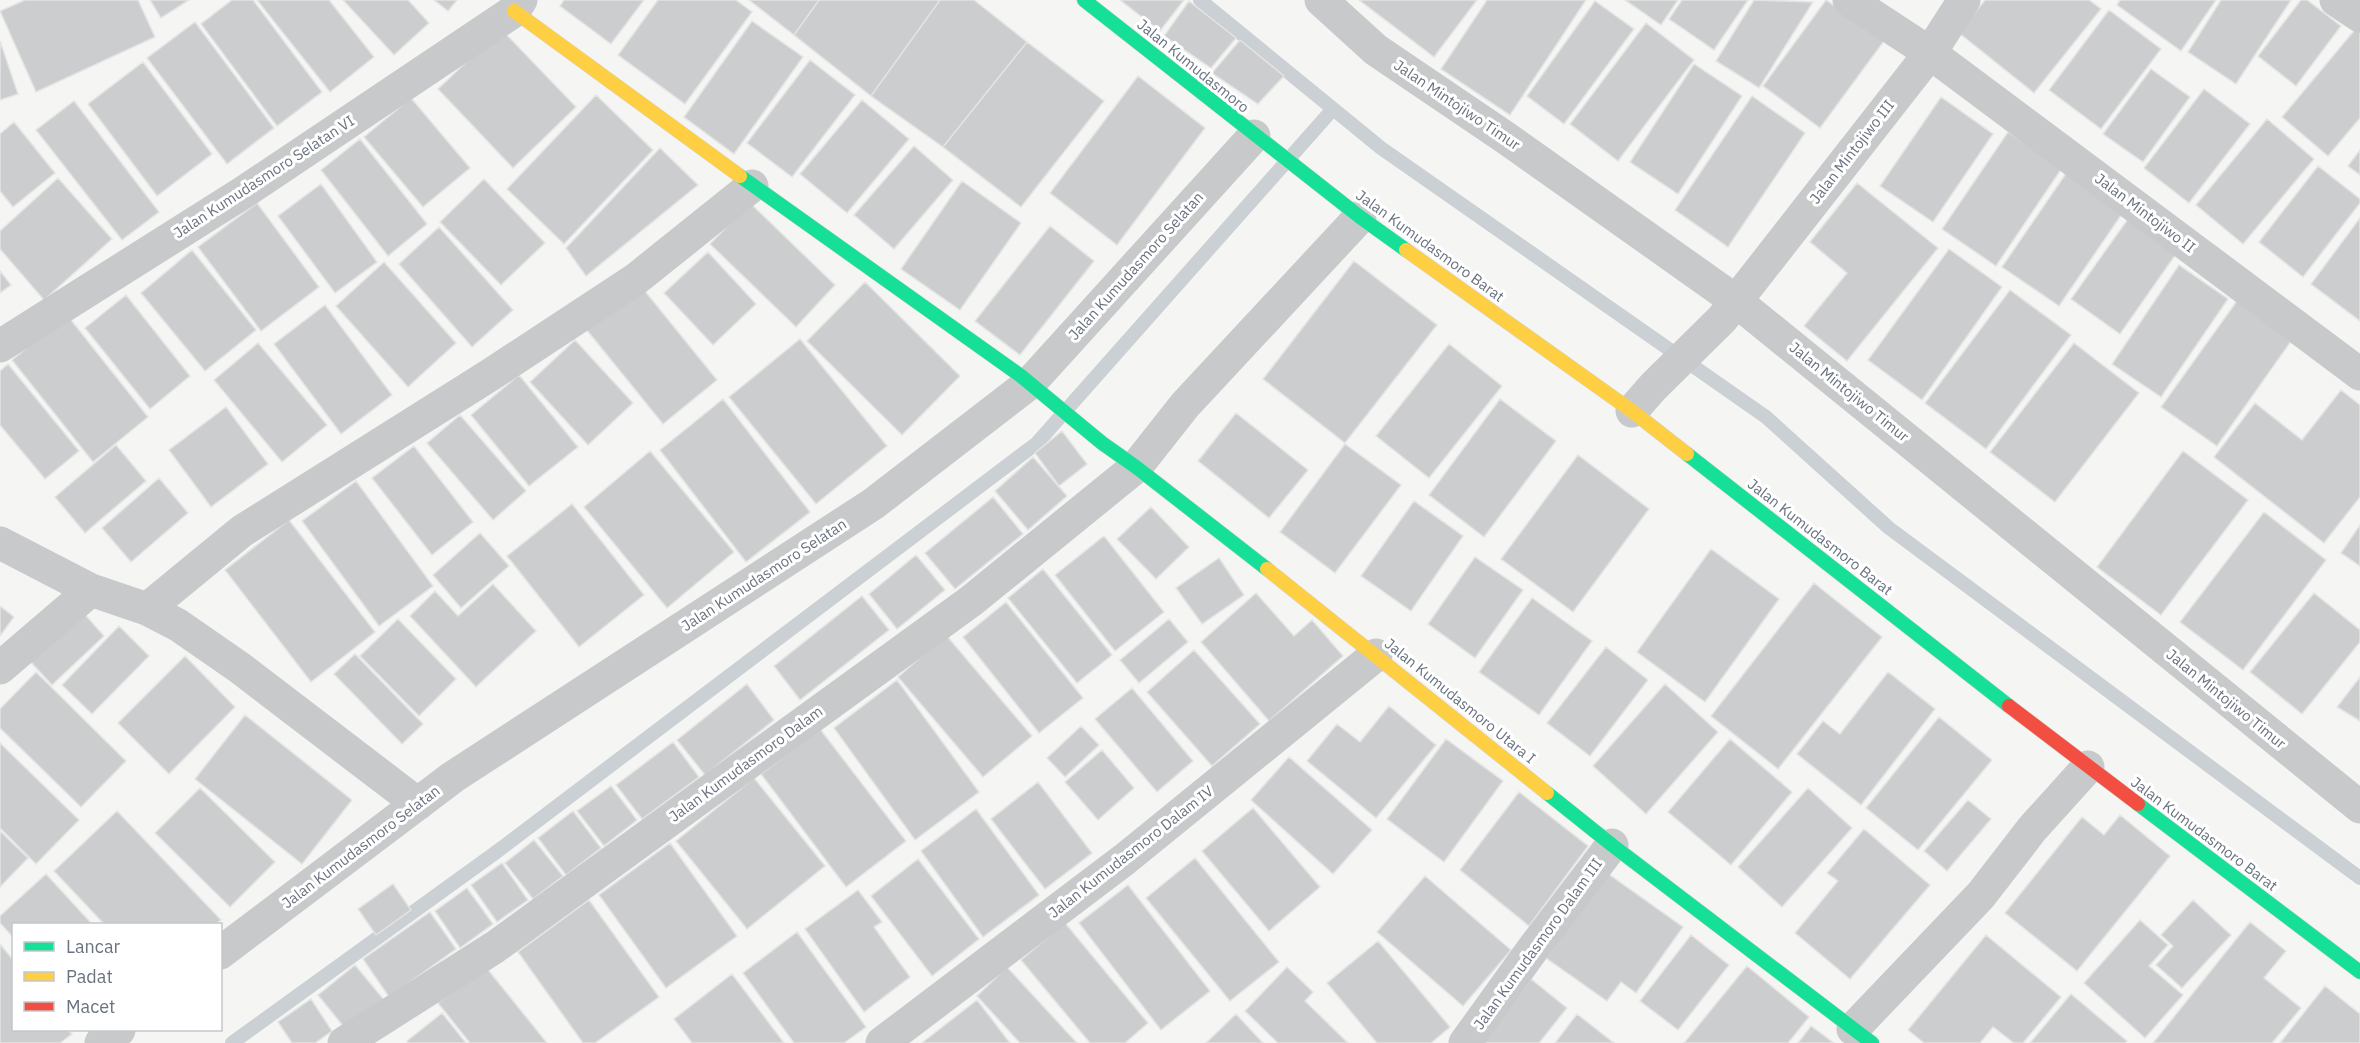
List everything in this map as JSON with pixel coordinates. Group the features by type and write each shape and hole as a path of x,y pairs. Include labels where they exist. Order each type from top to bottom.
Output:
{"street":[{"name":"Jalan Kumudasmoro","path":"1084,0 1261,141"},
{"name":"Jalan Mintojiwo Timur","path":"1321,0 1376,50 1506,138 1729,310 2360,807"},
{"name":"Jalan Mintojiwo II","path":"1849,0 1930,53 2360,374"},
{"name":"Jalan Mintojiwo III","path":"1632,411 1729,310 1930,53 1964,0"},
{"path":"2336,0 2360,16"},
{"name":"Jalan Kumudasmoro Utara I","path":"518,5 753,186 1040,390 1125,460 1376,655 1612,844 1863,1036"},
{"name":"Jalan Kumudasmoro Selatan VI","path":"0,346 244,192 518,5"},
{"name":"Jalan Kumudasmoro Barat","path":"1261,141 1360,218 1632,411 2088,767 2360,972"},
{"name":"Jalan Kumudasmoro Selatan","path":"222,951 453,777 873,504 1040,390 1261,141"},
{"path":"147,609 242,531 490,375 636,279 753,186"},
{"name":"Jalan Kumudasmoro Dalam","path":"344,1043 495,947 971,601 1185,405 1360,218"},
{"path":"0,543 91,590 147,609 178,625 240,668 418,804"},
{"path":"0,668 91,590"},
{"name":"Jalan Kumudasmoro Dalam IV","path":"882,1043 1125,859 1376,655"},
{"path":"1863,1036 1981,895 2032,829 2088,767"},
{"name":"Jalan Kumudasmoro Dalam III","path":"1465,1043 1534,946 1612,844"},
{"path":"101,1043 116,1031"}],"building":[{"path":"25,0 138,0 155,37 36,92 0,11"},
{"path":"150,0 189,0 161,18"},
{"path":"232,0 253,0 322,92 277,126 201,24"},
{"path":"257,0 329,0 374,57 330,92"},
{"path":"343,0 408,0 429,23 394,55"},
{"path":"434,0 457,0 448,11"},
{"path":"564,0 644,0 611,44 560,6"},
{"path":"658,0 736,0 752,12 685,104 618,55"},
{"path":"749,0 819,0 794,35"},
{"path":"819,0 940,0 871,96 794,35"},
{"path":"940,0 974,0 1027,42 943,147 871,96"},
{"path":"1120,0 1184,0 1160,31"},
{"path":"1359,0 1477,0 1434,57"},
{"path":"1487,0 1586,0 1510,115 1441,69"},
{"path":"1625,0 1678,0 1661,25"},
{"path":"1682,0 1748,0 1714,50 1669,19"},
{"path":"1754,0 1813,2 1759,88 1716,61"},
{"path":"1826,0 1884,41 1820,128 1763,86"},
{"path":"1985,0 2089,0 2101,9 2034,93 1959,33"},
{"path":"2120,0 2216,0 2181,51 2117,5"},
{"path":"2221,0 2291,0 2236,84 2188,52"},
{"path":"2301,0 2307,0 2341,26 2296,86 2258,56"},
{"path":"1189,1 1236,38 1211,68 1164,36"},
{"path":"1595,1 1634,29 1564,124 1527,96"},
{"path":"2109,10 2161,49 2101,129 2049,90"},
{"path":"752,21 803,57 734,154 684,117"},
{"path":"195,22 274,128 227,164 147,58"},
{"path":"1646,23 1694,60 1618,161 1570,124"},
{"path":"2358,26 2360,28 2360,118 2328,156 2282,117"},
{"path":"501,29 576,107 513,168 438,89"},
{"path":"1240,40 1284,76 1258,104 1212,73"},
{"path":"0,41 18,94 0,100"},
{"path":"1027,42 1104,101 1021,207 943,147"},
{"path":"810,60 855,95 792,177 747,143"},
{"path":"143,62 212,154 157,196 88,104"},
{"path":"1694,64 1742,96 1678,194 1630,162"},
{"path":"2151,69 2190,97 2143,162 2103,134"},
{"path":"1138,76 1205,128 1117,245 1050,193"},
{"path":"2204,89 2250,124 2189,203 2144,168"},
{"path":"596,95 653,150 564,244 507,189"},
{"path":"1752,96 1805,133 1728,247 1675,210"},
{"path":"1941,97 1993,134 1933,222 1880,186"},
{"path":"411,98 470,168 423,207 364,137"},
{"path":"862,100 909,139 847,213 800,174"},
{"path":"74,101 159,212 122,240 36,130"},
{"path":"2267,119 2314,159 2243,244 2196,205"},
{"path":"14,122 55,173 13,207 0,191 0,134"},
{"path":"2008,132 2062,168 1996,266 1942,229"},
{"path":"360,139 427,224 388,256 321,170"},
{"path":"914,146 953,180 894,249 854,215"},
{"path":"660,148 698,185 586,276 566,248"},
{"path":"2360,150 2360,175 2348,166"},
{"path":"2318,166 2360,199 2360,203 2303,277 2259,242"},
{"path":"2067,172 2124,211 2059,306 2002,267"},
{"path":"58,178 112,239 44,300 0,249 0,231"},
{"path":"484,179 545,243 501,285 440,222"},
{"path":"962,181 1021,223 960,310 901,269"},
{"path":"1857,183 1938,248 1847,361 1804,326 1847,273 1810,242"},
{"path":"321,184 377,262 335,293 278,216"},
{"path":"257,203 319,287 261,331 198,247"},
{"path":"750,203 835,285 796,327 710,244"},
{"path":"2360,218 2360,321 2311,284"},
{"path":"2128,219 2176,254 2120,334 2071,299"},
{"path":"1050,226 1094,261 1020,355 975,321"},
{"path":"439,227 513,310 472,347 399,264"},
{"path":"1949,249 2002,287 1922,400 1868,360"},
{"path":"192,250 256,330 205,371 141,293"},
{"path":"708,252 756,304 713,345 664,293"},
{"path":"1354,261 1437,325 1345,443 1263,379"},
{"path":"384,262 456,343 408,387 336,306"},
{"path":"2179,265 2228,299 2161,397 2112,364"},
{"path":"0,271 11,285 0,293"},
{"path":"865,282 960,376 902,435 807,341"},
{"path":"640,285 717,380 663,424 586,329"},
{"path":"2010,290 2071,335 1986,449 1925,403"},
{"path":"126,295 190,376 150,409 85,328"},
{"path":"2239,298 2294,337 2217,446 2161,407"},
{"path":"325,305 392,395 341,434 274,344"},
{"path":"67,315 148,417 93,462 12,360"},
{"path":"800,339 887,446 816,504 729,397"},
{"path":"575,340 633,403 588,445 530,382"},
{"path":"258,343 327,425 282,462 214,380"},
{"path":"2074,343 2139,393 2055,502 1990,452"},
{"path":"1449,344 1502,386 1429,478 1376,436"},
{"path":"8,364 79,451 45,479 0,425 0,371"},
{"path":"519,375 578,447 529,486 471,415"},
{"path":"2341,390 2360,405 2360,497 2324,543 2214,457 2255,403 2302,440"},
{"path":"723,399 810,512 746,562 660,450"},
{"path":"1500,399 1556,441 1484,537 1429,495"},
{"path":"226,407 268,464 211,507 169,450"},
{"path":"1236,413 1308,470 1269,518 1198,461"},
{"path":"460,415 526,491 493,520 427,443"},
{"path":"1062,431 1087,464 1059,486 1035,453"},
{"path":"1345,444 1401,485 1335,573 1280,532"},
{"path":"116,445 146,481 85,533 55,497"},
{"path":"414,446 473,522 432,555 372,478"},
{"path":"650,451 734,552 667,608 584,507"},
{"path":"2183,451 2248,500 2161,615 2097,567"},
{"path":"1578,455 1649,509 1573,612 1501,559"},
{"path":"1033,457 1067,496 1028,530 995,491"},
{"path":"159,478 188,513 131,562 102,528"},
{"path":"356,481 433,586 379,626 302,521"},
{"path":"993,497 1023,534 955,589 925,553"},
{"path":"1414,501 1463,536 1411,611 1361,576"},
{"path":"572,504 644,595 579,647 507,556"},
{"path":"1151,507 1189,547 1156,579 1117,539"},
{"path":"2264,512 2326,560 2243,670 2180,622"},
{"path":"289,520 375,632 311,682 225,570"},
{"path":"2360,525 2360,566 2341,553"},
{"path":"480,533 509,566 461,608 433,575"},
{"path":"1104,536 1164,612 1115,651 1055,575"},
{"path":"1711,549 1779,599 1705,702 1637,652"},
{"path":"916,555 945,590 897,629 869,594"},
{"path":"1475,557 1523,590 1475,658 1428,624"},
{"path":"1219,558 1244,595 1202,624 1176,588"},
{"path":"1043,569 1112,655 1077,683 1008,598"},
{"path":"1814,583 1882,637 1778,769 1711,716"},
{"path":"493,584 536,631 476,687 410,616 435,591 458,616"},
{"path":"1256,593 1294,636 1312,620 1343,656 1269,721 1201,642"},
{"path":"2314,593 2360,630 2360,642 2302,714 2250,672"},
{"path":"862,596 889,630 800,700 774,666"},
{"path":"1532,598 1592,641 1539,715 1479,672"},
{"path":"1006,602 1083,698 1039,733 963,637"},
{"path":"0,606 14,617 0,636"},
{"path":"80,609 104,636 52,685 28,659"},
{"path":"398,619 456,679 419,716 360,656"},
{"path":"1169,619 1188,642 1139,683 1120,660"},
{"path":"119,626 149,656 92,714 62,685"},
{"path":"946,635 1032,736 983,777 898,677"},
{"path":"1606,647 1648,680 1590,756 1547,723"},
{"path":"1194,650 1260,724 1212,766 1147,692"},
{"path":"355,654 423,724 402,744 334,674"},
{"path":"185,656 235,707 169,774 118,723"},
{"path":"36,672 126,761 81,807 0,728 0,709"},
{"path":"1888,672 1935,709 1861,805 1797,754 1823,721 1840,734"},
{"path":"2360,677 2360,721 2337,707"},
{"path":"897,680 979,792 915,840 834,728"},
{"path":"747,684 774,720 705,775 677,740"},
{"path":"1665,684 1718,732 1646,814 1593,766"},
{"path":"1132,688 1193,761 1157,792 1095,719"},
{"path":"1389,706 1436,745 1376,818 1307,761 1337,724 1360,742"},
{"path":"245,715 352,800 302,864 195,779"},
{"path":"1939,717 1992,760 1918,850 1866,808"},
{"path":"1081,726 1099,745 1065,777 1047,758"},
{"path":"820,729 906,841 846,887 761,774"},
{"path":"1446,739 1503,781 1444,862 1387,819"},
{"path":"1730,739 1792,792 1731,865 1668,812"},
{"path":"673,742 699,777 642,819 616,785"},
{"path":"0,743 79,820 36,864 0,828"},
{"path":"1102,750 1134,788 1098,820 1065,782"},
{"path":"1289,757 1372,830 1333,874 1251,800"},
{"path":"754,778 825,866 747,929 676,841"},
{"path":"1038,782 1092,853 1045,889 991,819"},
{"path":"611,786 637,820 604,846 577,811"},
{"path":"200,788 275,862 230,907 155,833"},
{"path":"1808,788 1852,828 1782,907 1738,867"},
{"path":"1519,792 1588,846 1529,926 1460,870"},
{"path":"1968,800 1991,819 1947,871 1924,851"},
{"path":"1253,808 1320,887 1269,931 1202,851"},
{"path":"976,809 1039,895 983,937 921,851"},
{"path":"117,811 221,920 217,923 103,923 54,871"},
{"path":"573,811 601,848 566,875 538,838"},
{"path":"2120,815 2170,856 2077,971 2005,913 2082,817 2104,835"},
{"path":"1864,829 1930,885 1850,979 1795,933 1838,881 1827,873"},
{"path":"0,831 28,858 0,887"},
{"path":"534,840 563,876 533,899 505,863"},
{"path":"670,843 737,936 666,988 599,895"},
{"path":"1195,858 1279,962 1230,1001 1146,898"},
{"path":"918,859 979,939 932,976 871,896"},
{"path":"502,863 528,900 497,922 471,885"},
{"path":"1607,873 1683,927 1636,993 1621,982 1607,1001 1546,958"},
{"path":"46,874 91,923 12,923 12,936 0,923 0,916"},
{"path":"1425,876 1511,950 1463,1006 1377,932"},
{"path":"393,884 411,910 376,935 358,909"},
{"path":"1128,885 1210,991 1161,1030 1079,923"},
{"path":"467,888 493,924 460,948 435,911"},
{"path":"858,890 882,922 874,927 910,977 864,1012 805,929"},
{"path":"589,900 659,997 595,1043 583,1043 518,952"},
{"path":"2193,900 2231,935 2182,988 2156,965 2173,946 2161,935"},
{"path":"430,912 456,949 389,997 363,959"},
{"path":"2140,920 2168,945 2149,966 2183,995 2145,1038 2084,983"},
{"path":"2250,922 2286,951 2264,978 2301,1008 2272,1043 2153,1043"},
{"path":"1065,923 1148,1023 1125,1043 1090,1043 1021,960"},
{"path":"797,932 866,1027 844,1043 794,1043 743,973"},
{"path":"1691,935 1729,965 1678,1030 1640,1001"},
{"path":"1986,935 2061,997 2023,1043 2014,1043 1993,1027 1980,1043 1924,1043 1908,1030"},
{"path":"1378,941 1450,1027 1431,1043 1377,1043 1327,983"},
{"path":"0,944 12,959 12,1031 69,1031 72,1034 60,1043 0,1043"},
{"path":"355,965 385,1001 348,1032 318,995"},
{"path":"485,966 547,1043 470,1043 438,1003"},
{"path":"1747,966 1809,1017 1788,1043 1684,1043"},
{"path":"1007,967 1077,1043 1020,1043 977,996"},
{"path":"1287,967 1313,992 1305,1001 1348,1043 1278,1043 1245,1011"},
{"path":"732,974 784,1043 692,1043 674,1019"},
{"path":"1531,979 1567,1008 1539,1043 1483,1043"},
{"path":"2325,986 2360,1014 2360,1043 2280,1043"},
{"path":"2071,994 2127,1041 2125,1043 2030,1043"},
{"path":"311,999 332,1031 315,1043 292,1043 278,1022"},
{"path":"977,1000 1010,1043 923,1042"},
{"path":"442,1013 466,1043 408,1043 407,1041"},
{"path":"1236,1014 1263,1043 1206,1043"},
{"path":"1577,1014 1614,1043 1555,1043"},
{"path":"1811,1026 1834,1043 1798,1043"}],"waterway":[{"path":"1200,0 1381,148 1766,417 1889,528 2360,878"},
{"path":"232,1043 495,853 1037,443 1333,109"}],"traffic: fast":[{"path":"1084,0 1360,217 1406,250"},
{"path":"740,176 1021,376 1102,443 1267,569"},
{"path":"1687,454 2009,706"},
{"path":"1547,793 1872,1043"},
{"path":"2138,804 2360,972"}],"traffic: slow":[{"path":"514,11 740,176"},
{"path":"1406,250 1632,411 1687,454"},
{"path":"1267,569 1547,793"}],"traffic: jam":[{"path":"2009,706 2138,804"}]}
